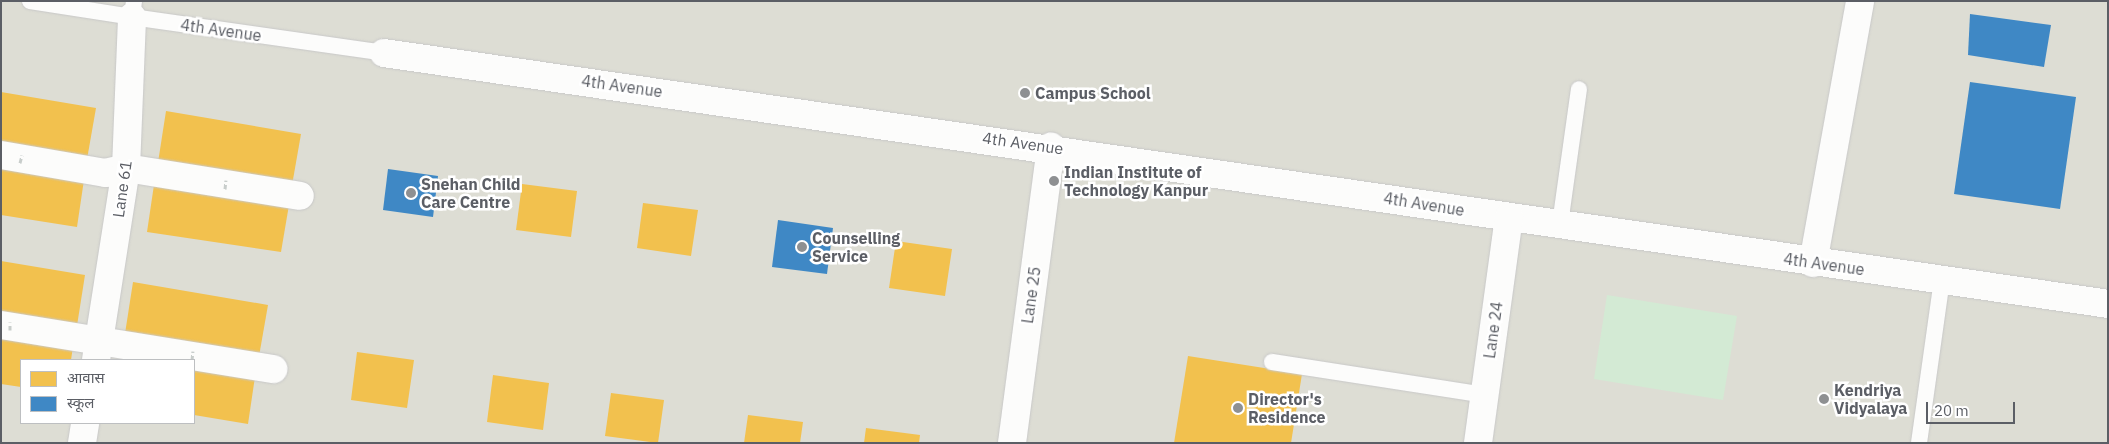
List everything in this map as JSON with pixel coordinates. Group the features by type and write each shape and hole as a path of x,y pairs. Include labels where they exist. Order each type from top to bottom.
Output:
{"street":[{"path":"1813,263 1860,1"},
{"name":"Lane 61","path":"98,351 126,168 133,9"},
{"name":"4th Avenue","path":"384,53 1051,147 1813,263 2108,304"},
{"name":"Lane 25","path":"1012,443 1051,147"},
{"path":"14,158 106,173 126,168 300,196"},
{"name":"Lane 24","path":"1478,443 1509,216"},
{"path":"7,325 98,351 176,359"},
{"path":"195,361 273,369"},
{"path":"82,443 85,424"}],"lane":[{"name":"4th Avenue","path":"30,1 133,9 384,53"},
{"path":"1560,224 1578,89"},
{"path":"1919,443 1942,280"},
{"path":"1272,362 1484,395"}],"path":[{"path":"225,189 226,180"},
{"path":"192,359 193,351"}],"shaded area":[{"name":"Indian Institute of Technology Kanpur","path":"1,1 2108,1 2108,443 1,443"}],"green space":[{"path":"1607,295 1737,316 1723,400 1594,379"}],"building: आवास":[{"path":"1,92 96,108 86,165 1,151"},
{"path":"166,111 301,134 291,191 157,169"},
{"path":"1,160 85,173 77,227 1,215"},
{"path":"155,178 290,199 281,252 147,232"},
{"path":"522,184 577,191 571,237 516,230"},
{"path":"643,203 698,210 691,256 637,248"},
{"path":"896,241 952,249 945,296 889,288"},
{"path":"1,261 85,275 76,332 1,320"},
{"path":"133,282 268,305 258,362 124,340"},
{"path":"1,329 74,340 71,359 20,359 20,387 1,384"},
{"path":"357,352 414,360 407,408 351,400"},
{"name":"Director's Residence","path":"1188,356 1302,374 1291,443 1174,443"},
{"path":"195,360 256,370 248,424 195,415"},
{"path":"493,375 549,383 543,430 487,422"},
{"path":"611,393 664,400 658,443 605,436"},
{"path":"748,415 803,422 800,443 744,443"},
{"path":"866,428 920,435 919,443 864,443"}],"building: स्कूल":[{"path":"1970,14 2051,25 2044,67 1968,55"},
{"path":"1970,82 2076,97 2060,209 1954,194"},
{"name":"Snehan Child Care Centre","path":"388,169 438,176 433,217 383,210"},
{"name":"Counselling Service","path":"778,220 833,228 827,274 772,267"}],"place":[{"name":"Campus School","path":"1025,93"},
{"name":"Indian Institute of Technology Kanpur","path":"1054,181"},
{"name":"Snehan Child Care Centre","path":"411,193"},
{"name":"Counselling Service","path":"802,247"},
{"name":"Kendriya Vidyalaya","path":"1824,399"},
{"name":"Director's Residence","path":"1238,408"}]}
